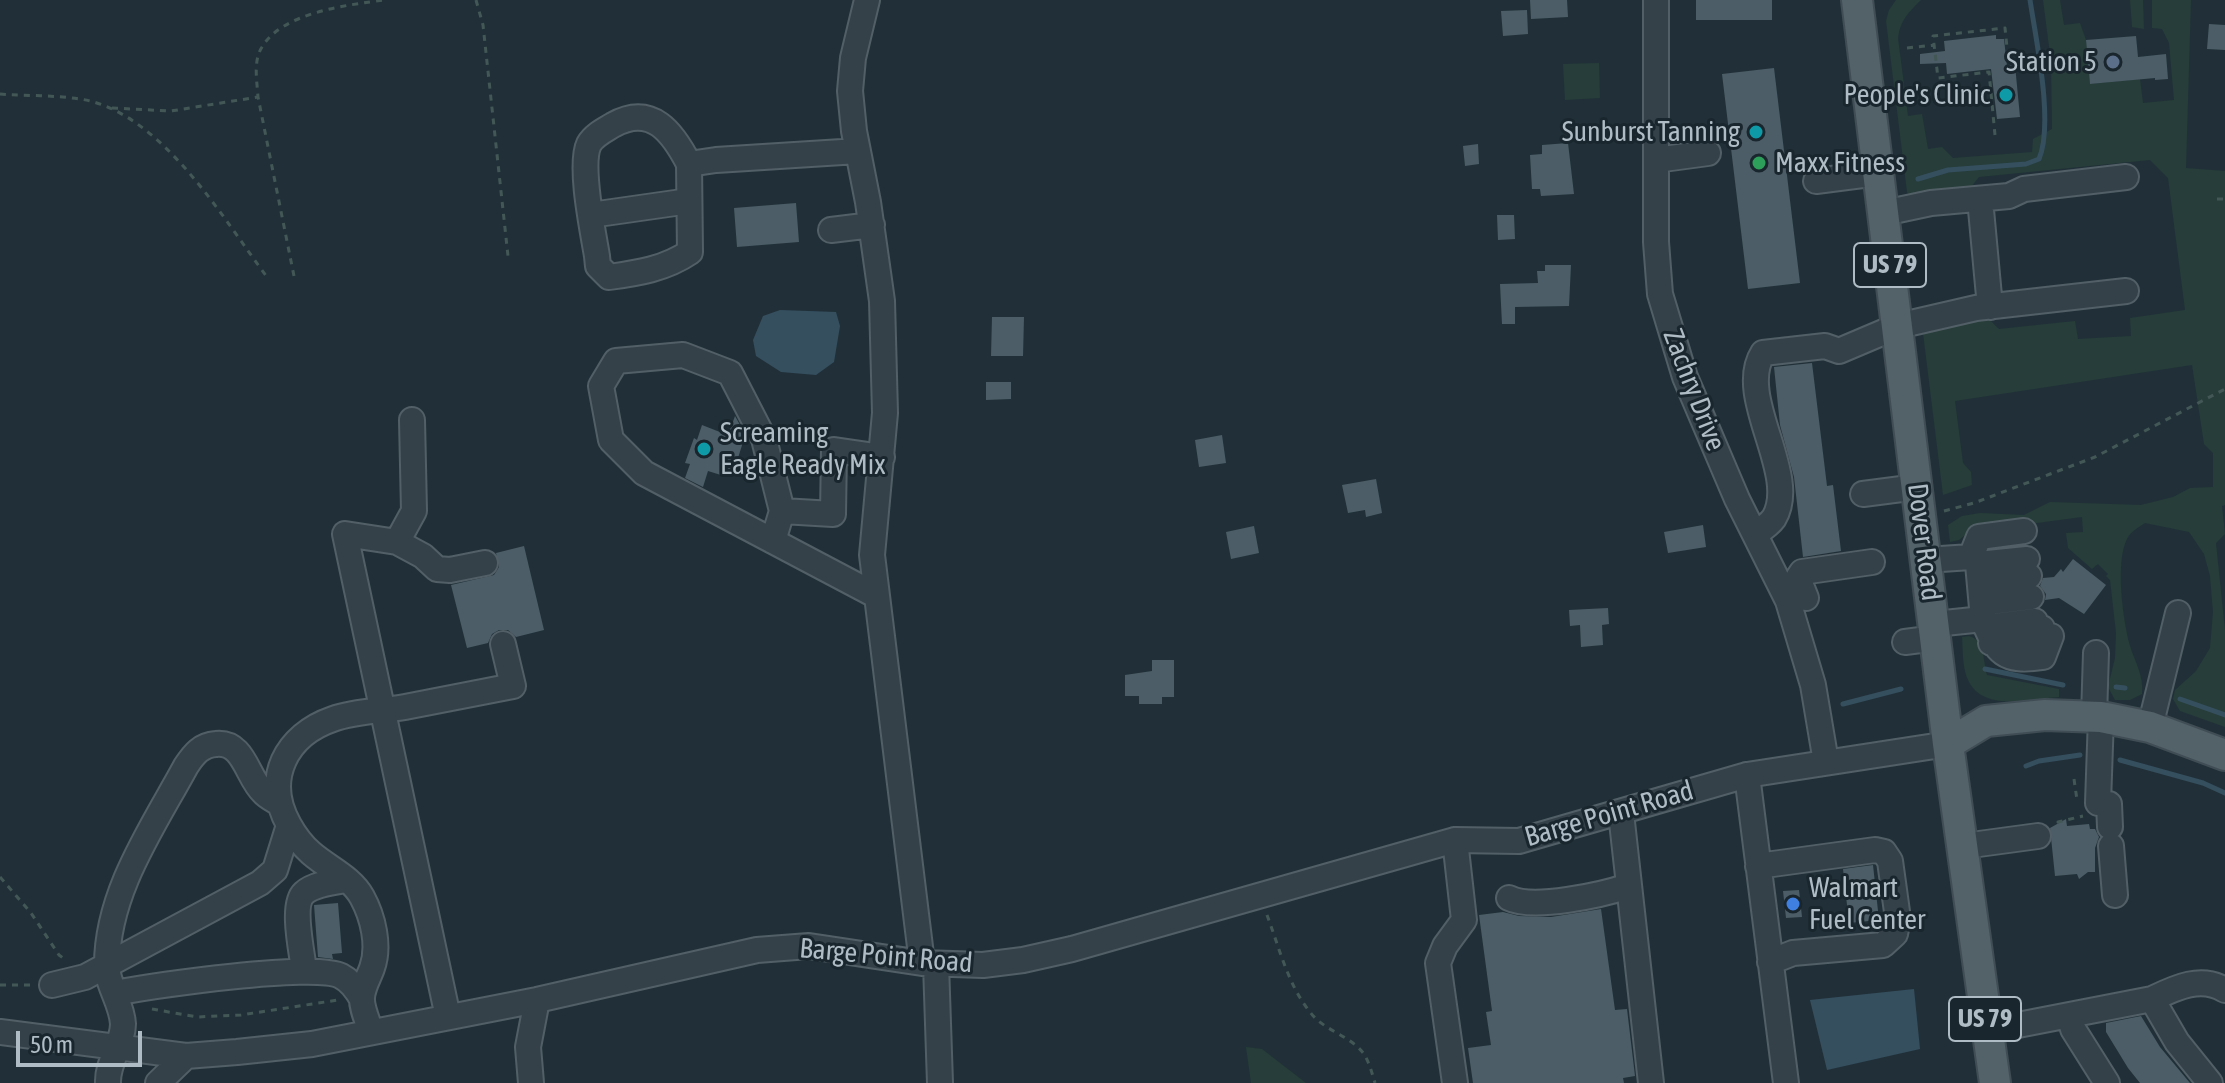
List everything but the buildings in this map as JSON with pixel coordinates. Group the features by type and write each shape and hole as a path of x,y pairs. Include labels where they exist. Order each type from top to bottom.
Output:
{"main road":[{"name":"Dover Road","path":"1857,0 1948,744 1995,1083"},
{"path":"1948,744 1986,721 2045,715 2098,717 2150,727 2225,755"}],"street":[{"path":"867,0 853,58 850,91 872,225 884,332 885,413 872,555 929,964 940,1083"},
{"name":"Zachry Drive","path":"1656,0 1656,242 1660,294 1670,335 1689,386 1737,499 1816,652 1813,685 1826,762"},
{"path":"639,117 662,124 677,140 689,164 690,252 676,262 609,277 598,266 585,165 589,145 598,134 623,120 639,117"},
{"path":"689,164 858,151"},
{"path":"1656,160 1708,153"},
{"path":"1816,181 1878,173"},
{"path":"1884,213 1931,203 2009,196 2024,189 2126,177"},
{"path":"1980,199 1990,307"},
{"path":"591,215 689,201"},
{"path":"831,230 872,225"},
{"path":"1755,534 1772,522 1779,504 1769,436 1760,413 1755,365 1763,353 1825,346 1839,351 1898,326 1990,307 2126,291"},
{"path":"773,541 782,511 764,439 730,373 683,355 616,361 601,386 611,440 644,473 877,596"},
{"path":"397,542 414,511 412,420"},
{"path":"782,511 833,514 834,450 882,457"},
{"path":"1863,494 1919,502"},
{"path":"448,1017 345,534 397,542 423,556 437,569 450,570 485,563"},
{"path":"1926,560 2043,628 2043,657 2028,660 2004,656 1981,593"},
{"path":"1905,642 1935,631 1981,593 2028,561 1981,593"},
{"path":"1806,598 1798,578 1802,572 1872,562"},
{"path":"2150,727 2178,613"},
{"path":"52,985 85,977 260,883 275,870 284,814 277,777 298,738 336,717 513,686 503,644"},
{"path":"2096,653 2098,717 2115,895"},
{"path":"108,1083 123,1022 107,965 114,911 130,870 196,751 213,744 225,744 236,749 263,793 284,814 311,853 361,896 372,924 376,949 362,999"},
{"name":"Barge Point Road","path":"0,1032 186,1056 312,1044 537,1000 757,950 809,946 929,964 983,965 1023,960 1260,897 1455,840 1519,841 1747,775 1948,744"},
{"path":"1747,775 1786,1083"},
{"path":"1621,813 1651,1083"},
{"path":"1964,846 2049,829"},
{"path":"1455,840 1464,920 1445,946 1438,963 1455,1083"},
{"path":"1758,866 1875,850 1884,852 1890,861 1898,919 1895,934 1883,945 1793,953 1770,962"},
{"path":"293,968 298,909 304,892 323,884 346,880"},
{"path":"1509,898 1525,904 1604,895 1628,886"},
{"path":"115,993 293,968 339,975 350,982 362,999 371,1032"},
{"path":"1987,1031 2152,999 2183,984 2215,983 2225,990"},
{"path":"2152,999 2177,1042 2210,1083"},
{"path":"531,1083 528,1047 537,1000"},
{"path":"2069,1016 2073,1029 2107,1083"},
{"path":"158,1083 186,1056"}],"path":[{"path":"294,276 258,97 256,68 262,47 282,28 304,16 345,5 384,0"},
{"path":"476,0 483,25 508,256"},
{"path":"1995,135 1989,72 1938,78 1933,36 2005,28 2008,57 2019,61"},
{"path":"1907,48 1935,45"},
{"path":"0,94 81,99 108,107 171,111 258,97"},
{"path":"108,107 132,121 173,156 267,277"},
{"path":"2217,199 2225,199"},
{"path":"1919,502 1974,503 2095,457 2225,389"},
{"path":"2049,829 2058,822 2087,815 2107,820"},
{"path":"0,877 31,913 59,955 85,977"},
{"path":"1260,897 1306,1008 1325,1028 1357,1046 1365,1055 1375,1083"}],"green space":[{"path":"1896,0 1921,0 1903,21 1898,38 1908,116 1922,114 1928,149 1942,147 1953,158 2032,152 2033,139 2052,129 2051,62 2043,0 2060,0 2064,25 2080,23 2086,40 2090,84 2140,79 2143,103 2174,100 2169,43 2162,29 2152,28 2152,0 2191,0 2186,168 2225,171 2225,505 2222,506 2225,534 2216,543 2225,630 2225,727 2180,711 2173,699 2175,690 2196,671 2210,648 2213,612 2210,576 2204,554 2189,532 2145,523 2127,539 2121,562 2123,607 2142,694 2130,700 2115,700 2108,687 2115,658 2116,633 2110,580 2098,564 2092,569 2068,548 2066,533 2083,532 2082,517 1969,532 1959,540 1950,542 1948,525 1962,516 1980,513 2024,515 2050,502 2141,505 2173,497 2190,488 2213,487 2213,453 2204,444 2192,365 1955,401 1963,463 1971,472 1972,485 1943,495 1923,333 1974,318 1989,320 1999,329 2075,321 2078,339 2131,336 2130,318 2185,310 2168,178 2150,160 1979,177 1971,187 1934,191 1911,198 1907,192 1886,21"},
{"path":"2130,0 2143,0 2144,29 2132,27"},
{"path":"1599,63 1600,98 1565,100 1563,64"},
{"path":"1969,636 1981,646 1987,675 2059,689 2059,697 2010,702 1986,697 1976,691 1969,682 1964,666 1962,637"},
{"path":"1246,1047 1262,1049 1306,1083 1251,1083"}],"water":[{"path":"780,310 836,312 840,326 834,362 816,375 781,372 756,356 753,340 763,316"},
{"path":"1914,989 1920,1049 1827,1070 1810,1000"}],"waterway":[{"path":"1918,179 1948,170 2026,164 2039,159 2045,125 2044,103 2030,0"},
{"path":"1985,669 2063,685"},
{"path":"2116,687 2125,688"},
{"path":"1843,704 1901,689"},
{"path":"2180,699 2225,715"},
{"path":"2026,766 2080,755"},
{"path":"2120,760 2203,783 2225,793"}],"place":[{"name":"Station 5","path":"2113,62"},
{"name":"People's Clinic","path":"2006,95"},
{"name":"Sunburst Tanning","path":"1756,132"},
{"name":"Maxx Fitness","path":"1759,163"},
{"name":"Screaming Eagle Ready Mix","path":"704,449"},
{"name":"Walmart Fuel Center","path":"1793,904"}]}
